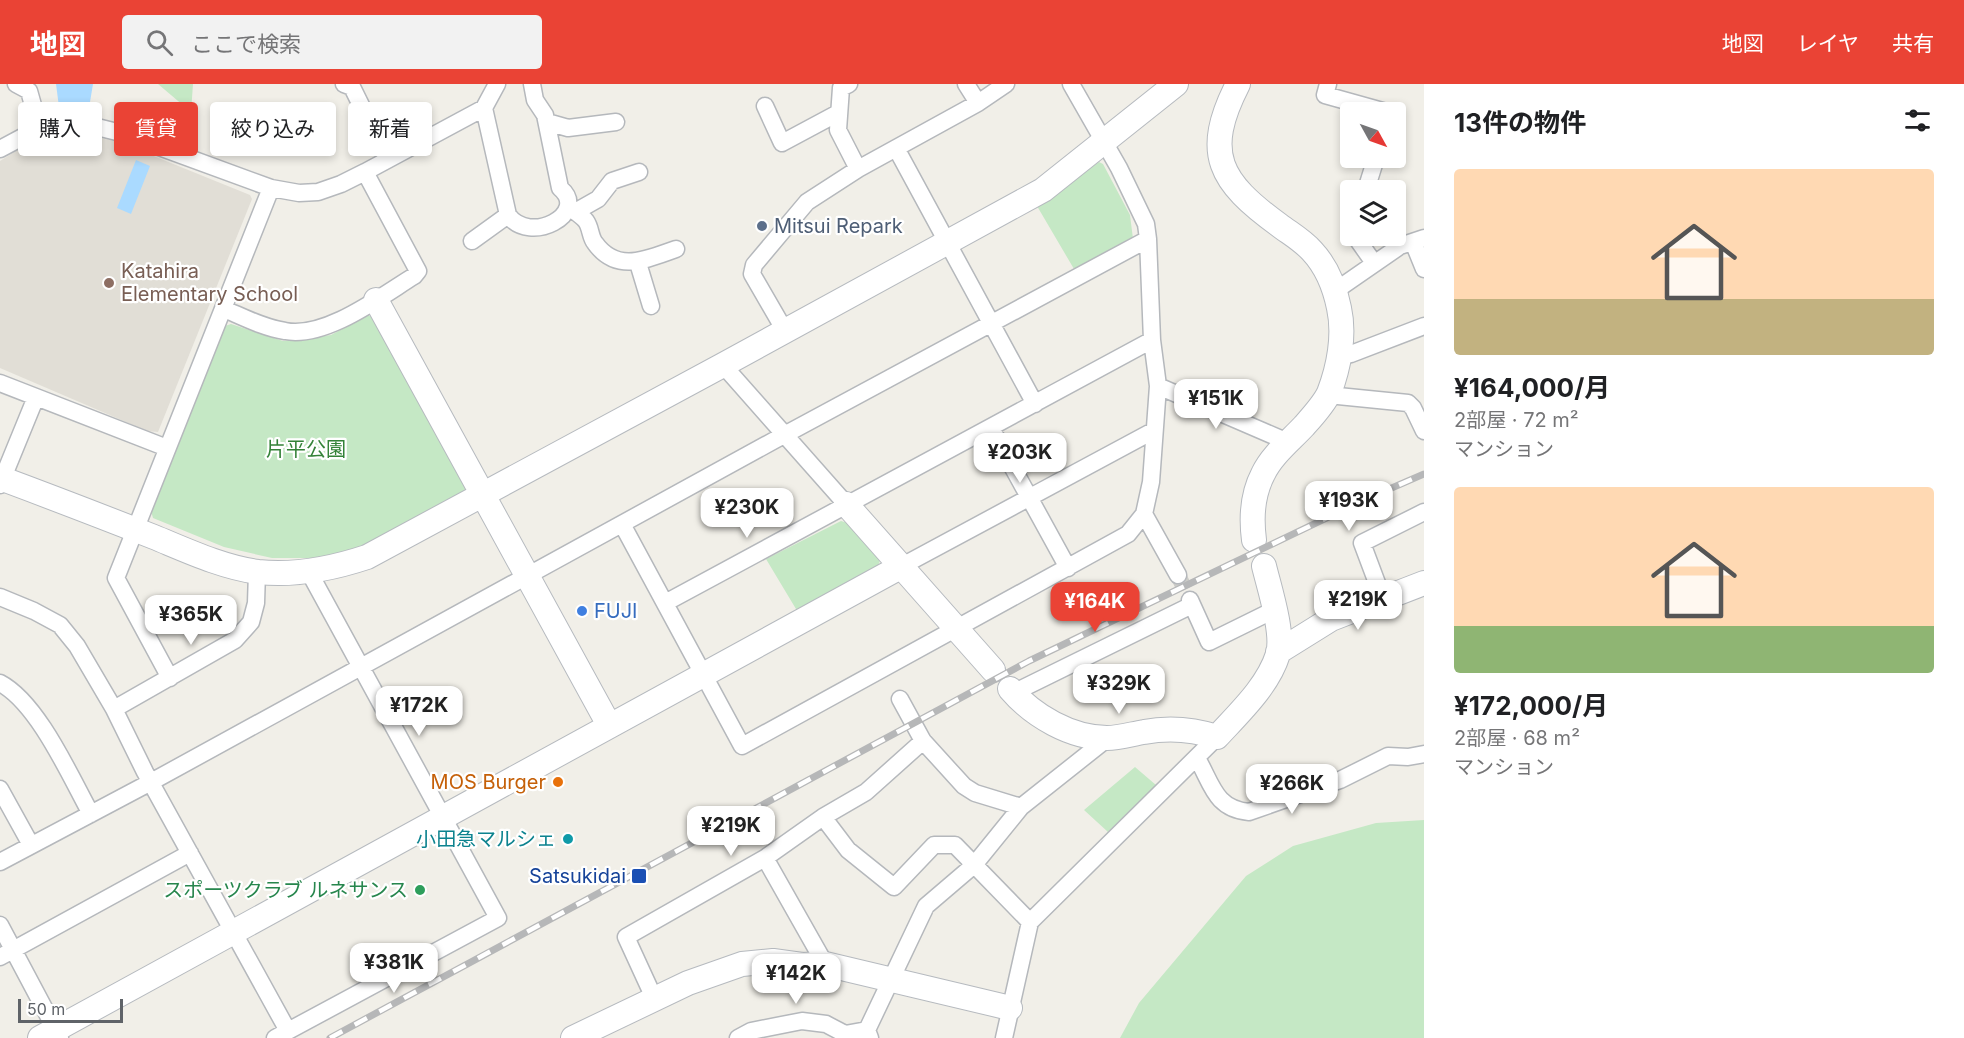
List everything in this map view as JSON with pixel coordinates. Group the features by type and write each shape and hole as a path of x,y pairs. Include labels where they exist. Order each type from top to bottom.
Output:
{"street":[{"path":"16,84 28,91 31,102"},
{"path":"344,84 352,87 387,158"},
{"path":"102,128 121,133 271,188 299,193 318,192 365,172 387,158 484,108 497,84"},
{"path":"532,84 535,100 543,110 547,123 560,188 566,193 572,209 587,222 594,242 606,255 619,261 638,263 676,249"},
{"path":"849,84 841,88 838,130 858,169"},
{"path":"966,84 978,103"},
{"path":"785,331 752,274 754,265 807,202 858,169 978,103 1006,84"},
{"path":"622,524 742,746 1128,534 1144,514 1151,482 1158,386 1152,340 1148,239 1146,224 1071,84"},
{"path":"36,398 1,480 212,560 257,572 309,572 339,566 367,557 1043,190 1176,84"},
{"path":"1238,84 1222,120 1220,145 1222,161 1228,177 1249,202 1313,252 1335,291 1340,310 1341,335 1338,357 1328,394 1305,424 1272,458 1262,474 1252,511 1254,540"},
{"path":"1328,84 1325,95 1350,102"},
{"path":"765,106 782,143 838,113"},
{"path":"484,108 508,215 513,221 526,227 541,228 555,223 572,209 598,199 612,181 639,172"},
{"path":"547,123 568,128 616,122"},
{"path":"0,149 18,140"},
{"path":"896,148 1035,404"},
{"path":"224,309 276,329 300,333 318,330 376,300 414,276 418,271 365,172"},
{"path":"170,678 116,578 271,188"},
{"path":"472,241 508,215"},
{"path":"0,862 1148,239"},
{"path":"1335,291 1400,246 1418,240 1424,269"},
{"path":"1362,246 1374,263"},
{"path":"638,263 651,306"},
{"path":"376,300 609,725"},
{"path":"1338,357 1424,326"},
{"path":"665,603 1152,340"},
{"path":"723,365 993,670"},
{"path":"0,383 167,448"},
{"path":"1158,386 1288,442"},
{"path":"1328,394 1408,403 1413,408 1424,431"},
{"path":"991,428 1068,568"},
{"path":"0,924 7,954 52,1035 609,725 704,676 1153,431"},
{"path":"1383,598 1362,543 1424,512"},
{"path":"1144,514 1178,575"},
{"path":"1264,566 1274,610 1278,652"},
{"path":"114,709 236,640 251,622 256,603 257,572"},
{"path":"0,597 60,625 77,646 114,709 151,782 234,932 281,1035 498,918 309,572"},
{"path":"1004,1038 1030,922 1217,737 1257,693 1278,652 1331,619 1424,583"},
{"path":"1217,737 1195,730 1170,728 1108,738 1079,735 1056,724 1021,701 1011,691 1191,602 1209,642 1274,610"},
{"path":"0,683 28,706 91,814"},
{"path":"900,699 923,741 964,786 975,793 1021,807"},
{"path":"738,1038 751,1030 802,1021 826,1024 844,1034 868,1034 926,906 974,865 1021,807 1108,738"},
{"path":"654,998 626,937 765,858 823,816 866,792 923,741"},
{"path":"1197,758 1219,799 1228,807 1249,812 1340,780 1388,756 1408,757 1424,754"},
{"path":"0,789 31,846"},
{"path":"823,816 848,850 894,887 934,845 956,845 1030,922"},
{"path":"7,954 190,853"},
{"path":"765,858 825,964"},
{"path":"573,1038 609,1030 654,998 742,964 772,962 802,965 825,964 1010,1008"}],"shaded area":[{"name":"Katahira Elementary School","path":"102,138 114,141 114,156 154,156 250,195 252,199 158,432 147,431 0,368 0,161 18,150 18,156 102,156"}],"green space":[{"path":"158,84 193,84 192,102 179,102"},
{"path":"1099,162 1103,164 1130,215 1133,239 1074,269 1037,206"},
{"name":"片平公園","path":"368,315 372,317 465,488 464,496 349,554 312,558 272,558 224,547 153,518 151,511 225,326 231,324 283,341 331,335"},
{"path":"841,521 851,524 881,558 876,571 799,614 766,559"},
{"path":"1135,767 1156,785 1108,832 1084,810"},
{"path":"1424,820 1424,1038 1120,1038 1139,1003 1246,876 1293,846 1376,823"}],"water":[{"path":"56,84 93,84 90,102 58,102"},
{"path":"136,160 150,166 131,214 117,208"}],"tunnel":[{"path":"1178,575 1190,600"}],"railway":[{"path":"330,1038 1029,661 1364,500 1424,474"}],"place":[{"name":"Mitsui Repark","path":"762,226"},
{"name":"Katahira Elementary School","path":"109,283"},
{"name":"FUJI","path":"582,611"},
{"name":"MOS Burger","path":"558,782"},
{"name":"小田急マルシェ","path":"568,839"},
{"name":"Satsukidai","path":"639,876"},
{"name":"スポーツクラブ ルネサンス","path":"420,890"}]}
